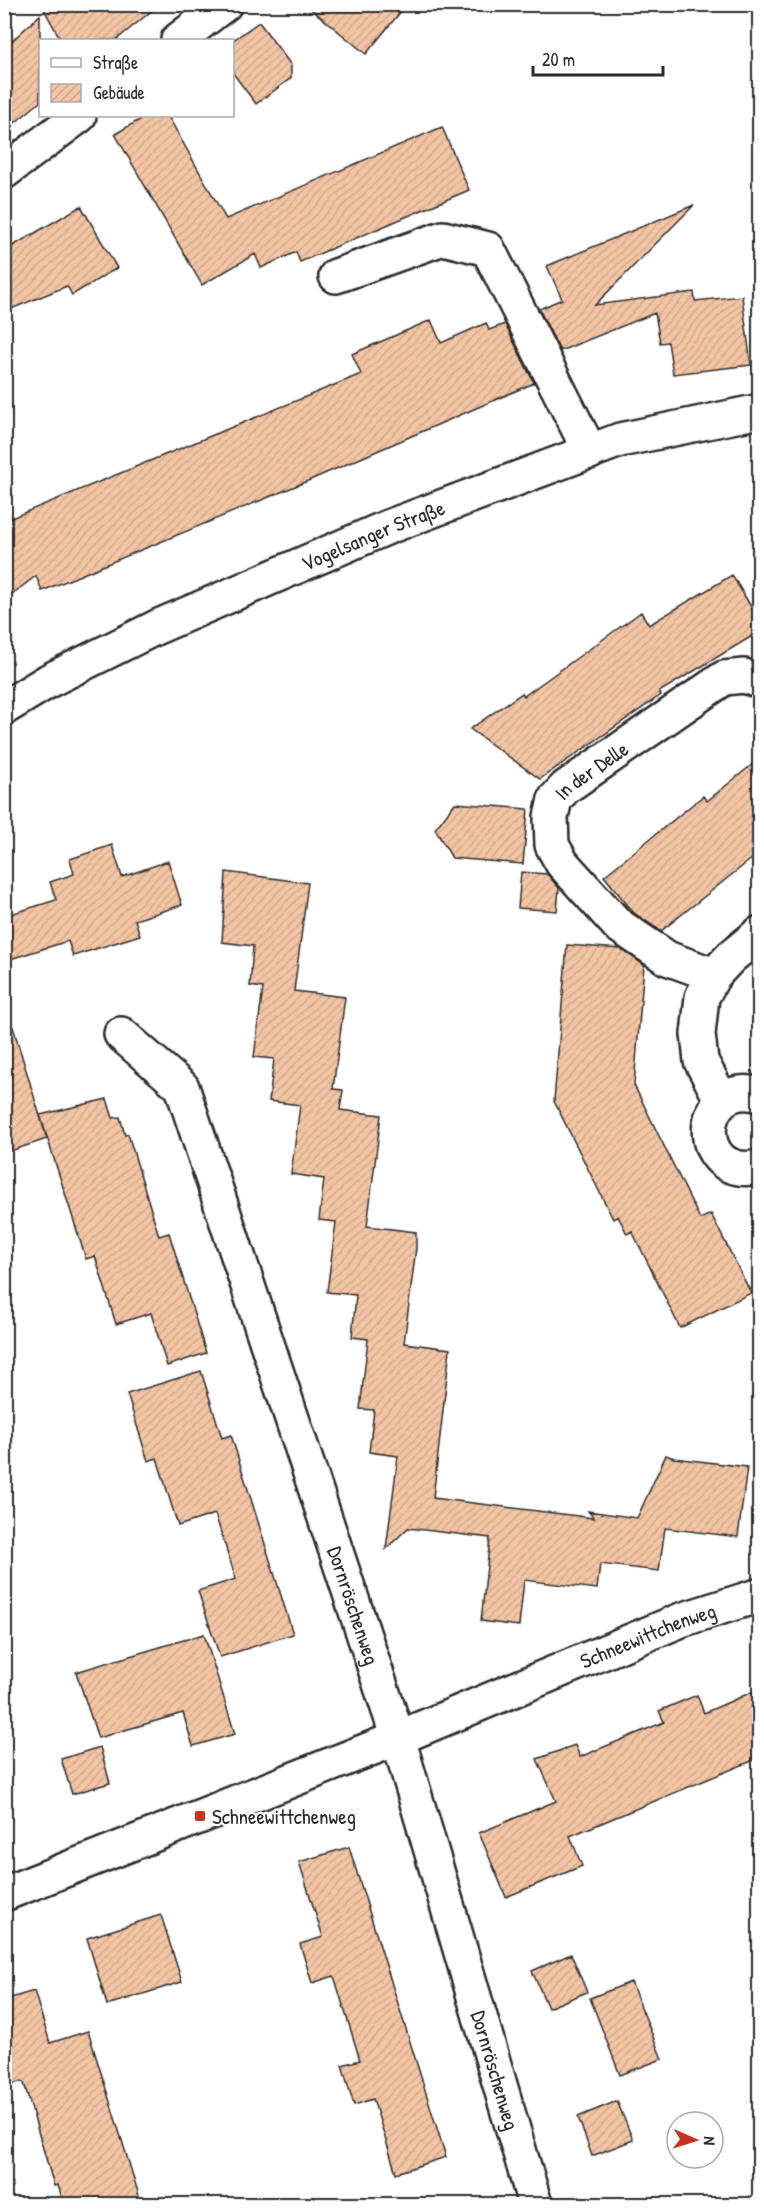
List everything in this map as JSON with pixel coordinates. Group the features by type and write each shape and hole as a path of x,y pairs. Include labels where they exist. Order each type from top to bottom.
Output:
{"street":[{"path":"179,39 225,4"},
{"path":"4,172 78,117"},
{"path":"336,276 443,238 488,249 590,452"},
{"name":"Vogelsanger Straße","path":"4,708 50,680 157,627 388,527 620,440 759,411"},
{"name":"In der Delle","path":"714,975 668,958 618,925 562,862 552,845 551,817 555,799 566,787 724,678 744,676 759,681"},
{"path":"722,1101 701,1061 699,1034 702,997 714,975 759,933"},
{"name":"Dornröschenweg","path":"121,1034 182,1087 398,1738 535,2205"},
{"path":"759,1095 751,1092 738,1093 722,1101 712,1113 708,1126 709,1140 715,1152 724,1162 736,1168 759,1167"},
{"name":"Schneewittchenweg","path":"4,1894 398,1738 681,1620 759,1595"}],"building":[{"path":"41,4 160,4 117,39 60,39"},
{"path":"305,4 407,4 366,54"},
{"path":"40,15 39,103 4,132 4,48"},
{"path":"259,22 291,65 291,78 256,104 234,75 234,40"},
{"path":"144,117 169,117 226,219 442,127 469,190 300,262 296,252 261,268 255,254 202,285 115,134"},
{"path":"694,205 595,305 694,292 695,301 742,296 751,365 673,374 668,342 660,343 655,313 560,351 539,309 562,299 547,266"},
{"path":"81,206 117,268 72,295 67,286 4,312 4,251"},
{"path":"431,320 441,343 486,323 489,330 505,324 534,383 310,480 42,591 36,576 4,600 4,521 361,374 352,354"},
{"path":"732,575 759,620 759,632 659,692 661,695 540,779 470,729 522,693 524,696 641,612 649,625"},
{"path":"759,759 759,853 661,931 634,913 604,876 703,796 707,801"},
{"path":"455,803 528,809 523,864 452,858 435,829"},
{"path":"112,845 122,877 168,861 182,905 135,920 140,935 73,956 68,941 4,961 4,916 56,900 50,882 74,874 70,859"},
{"path":"226,872 308,883 294,991 345,997 333,1089 343,1090 340,1110 381,1115 367,1226 416,1232 404,1343 450,1349 433,1498 594,1518 588,1511 637,1518 666,1455 747,1467 738,1537 665,1528 659,1571 600,1564 597,1589 524,1580 519,1626 481,1621 490,1538 408,1528 386,1549 398,1456 369,1452 374,1410 360,1409 368,1339 352,1337 356,1295 327,1292 336,1222 319,1220 324,1179 291,1174 300,1105 269,1101 274,1059 254,1057 263,988 250,986 253,946 222,942"},
{"path":"521,872 547,874 559,888 557,911 518,908"},
{"path":"567,945 621,949 644,965 634,1085 700,1219 711,1214 751,1293 680,1328 632,1231 627,1234 618,1216 613,1219 554,1101"},
{"path":"13,1027 47,1139 4,1153 4,1028"},
{"path":"107,1099 113,1118 120,1117 125,1135 128,1134 159,1236 169,1233 206,1353 167,1366 151,1313 116,1324 95,1256 86,1259 40,1115"},
{"path":"201,1371 222,1438 231,1435 293,1634 220,1657 198,1591 236,1579 215,1514 178,1526 157,1458 148,1461 127,1394"},
{"path":"204,1634 235,1734 193,1746 183,1713 98,1738 76,1672"},
{"path":"759,1689 759,1758 570,1836 582,1866 506,1897 479,1833 556,1801 537,1759 575,1745 580,1757 664,1722 659,1711 697,1695 704,1713"},
{"path":"100,1747 110,1783 72,1794 61,1759"},
{"path":"349,1847 446,2157 396,2173 373,2099 354,2105 342,2065 360,2060 334,1976 312,1983 300,1944 323,1937 299,1862"},
{"path":"161,1915 182,1982 107,2005 87,1938"},
{"path":"571,1954 587,1992 548,2008 532,1971"},
{"path":"631,1982 662,2059 620,2075 590,1998"},
{"path":"34,1991 50,2043 88,2031 142,2205 64,2205 58,2185 54,2186 24,2083 22,2081 13,2084 4,2057 4,2000"},
{"path":"617,2101 633,2140 592,2156 578,2117"}],"place":[{"name":"Schneewittchenweg","path":"200,1816"}]}
